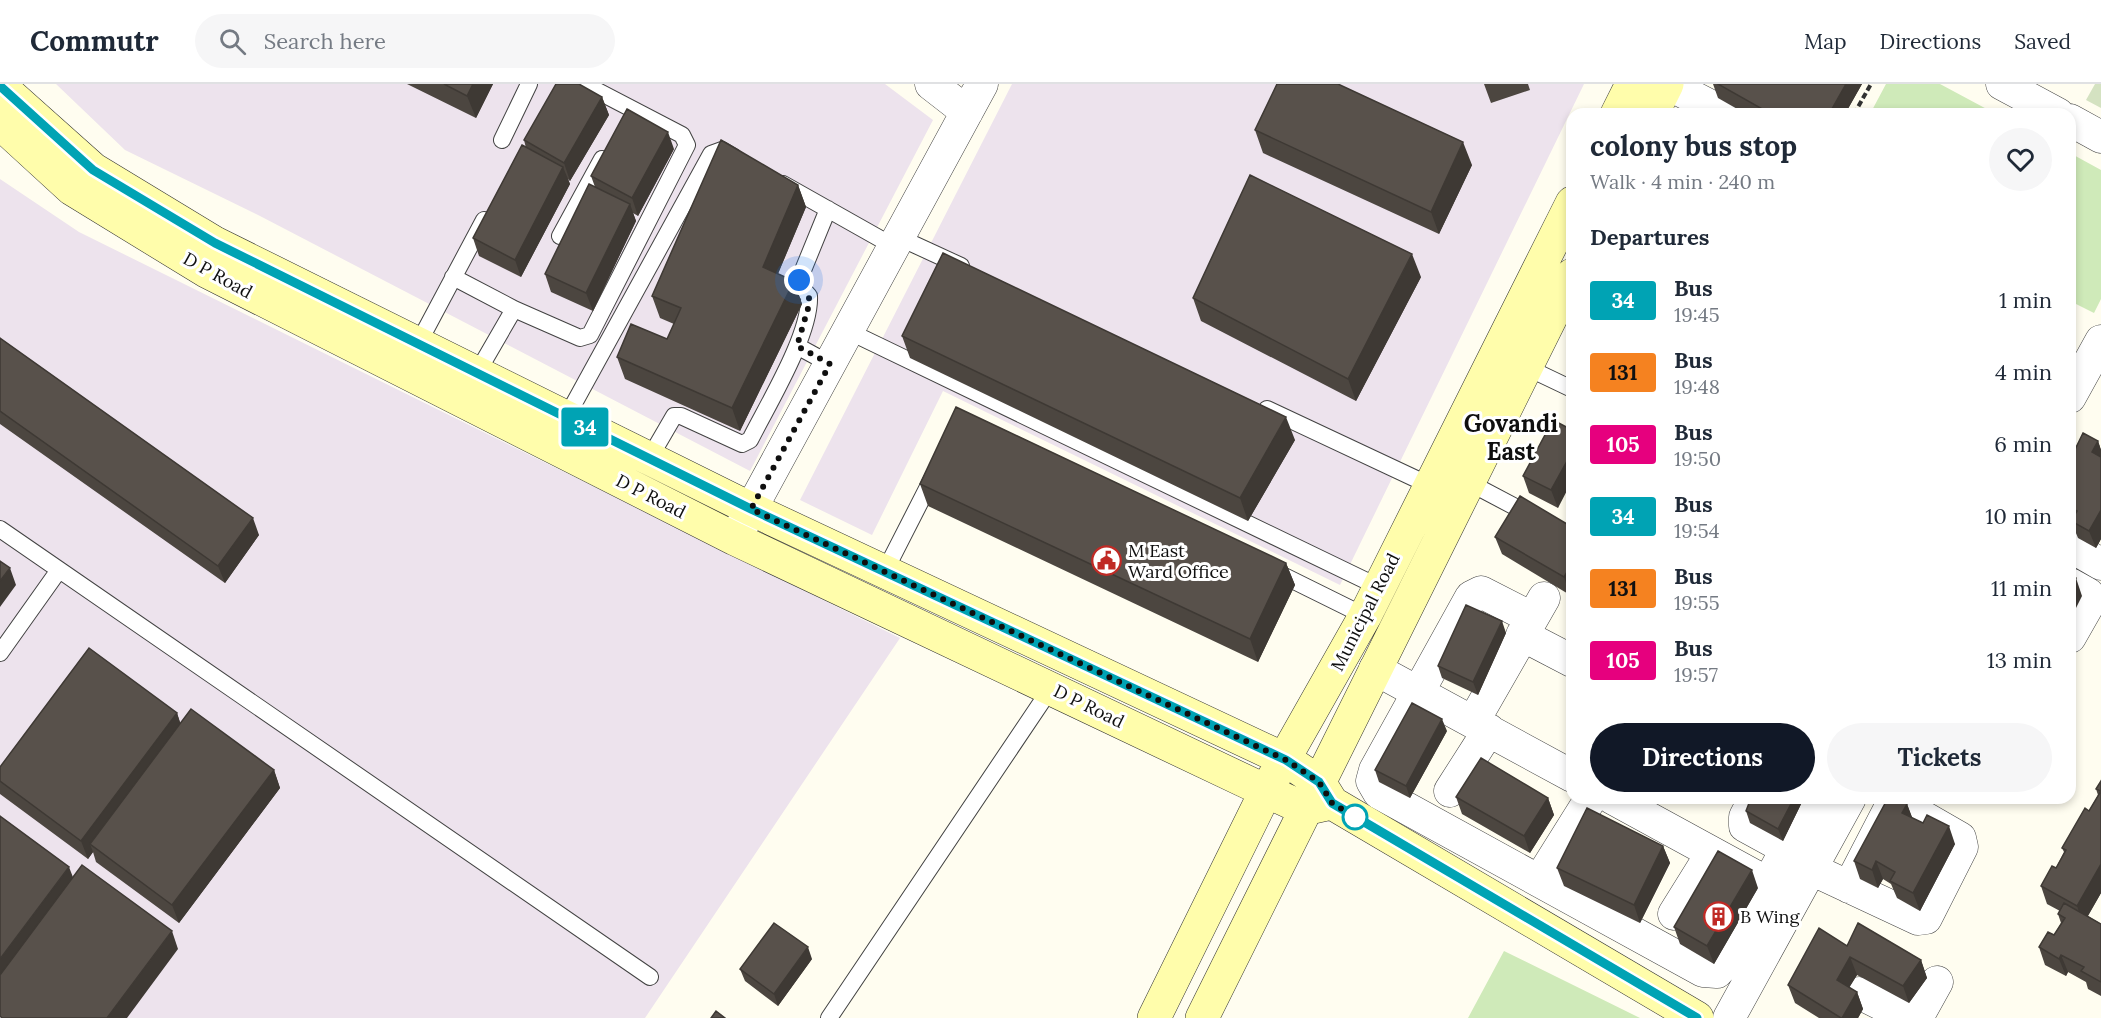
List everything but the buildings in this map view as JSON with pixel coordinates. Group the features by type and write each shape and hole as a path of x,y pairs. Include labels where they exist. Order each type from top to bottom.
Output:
{"street":[{"path":"931,84 967,112"},
{"path":"735,539 982,84"},
{"path":"1620,108 1632,84"},
{"path":"1655,108 1668,84 1715,100"},
{"path":"2002,84 2047,108"},
{"name":"D P Road","path":"0,86 52,152 72,189 229,266 735,539 1266,791 1319,798"},
{"name":"D P Road","path":"0,123 52,152"},
{"path":"2076,123 2101,137"},
{"name":"Municipal Road","path":"1154,1018 1266,791 1286,760 1365,616 1566,215"},
{"name":"D P Road","path":"229,266 418,344 884,573 1286,760 1319,798 1697,1018"},
{"name":"Municipal Road","path":"1202,1018 1319,798 1375,669 1566,287"},
{"path":"2076,386 2101,341"},
{"path":"2076,549 2101,564"},
{"path":"2076,587 2088,594 2090,602 2076,626"},
{"path":"1566,652 1533,617 1481,592 1471,597 1375,770 1372,781 1379,793 1703,971 1717,972 1725,963 1811,804"},
{"path":"1450,792 1533,617"},
{"path":"1375,669 1566,773"},
{"path":"1539,881 1587,804"},
{"path":"1623,804 1768,884"},
{"path":"1752,804 1745,817 1745,826 1786,849"},
{"path":"1729,1018 1847,804"},
{"path":"1674,914 1712,852"},
{"path":"1811,869 1849,887"},
{"path":"1917,1018 1937,981"},
{"path":"1859,993 1909,1018"}],"lane":[{"path":"502,140 529,84"},
{"path":"453,277 514,309 580,338 591,335 687,145 682,135 627,113 584,84"},
{"path":"560,236 608,147"},
{"path":"566,417 711,154 722,150 751,166"},
{"path":"770,177 828,209 896,242 971,271"},
{"path":"418,344 491,206"},
{"path":"649,459 674,416 681,416 742,444 750,440 797,346 809,305 809,296 801,287 799,280 828,209"},
{"path":"477,373 514,309"},
{"path":"848,331 1379,587"},
{"path":"797,346 830,364"},
{"path":"1526,367 1566,386"},
{"path":"1249,400 1429,485"},
{"path":"884,573 944,457"},
{"path":"1468,482 1566,534"},
{"path":"0,529 650,977"},
{"path":"1259,564 1394,630"},
{"path":"0,653 59,570"},
{"path":"829,1018 1051,688"}],"path":[{"path":"1857,108 1871,84"}],"shaded area":[{"path":"56,84 885,84 933,120 750,471 260,216 125,150"},
{"path":"1012,84 1584,84 1572,108 1566,108 1566,121 1340,585 943,391 872,535 800,500"},
{"path":"0,179 79,232 900,638 645,1018 0,1018"}],"green space":[{"path":"1886,84 1940,84 1985,108 1873,108"},
{"path":"2095,84 2101,84 2101,108 2086,100"},
{"path":"2076,156 2101,170 2101,299 2094,313 2076,304"},
{"path":"1504,951 1640,1018 1468,1018"}],"bus line":[{"name":"34","path":"0,86 93,170 215,243 751,509 1286,760 1319,782 1332,803 1697,1018"}],"place":[{"name":"M East Ward Office","path":"1107,560"},
{"name":"B Wing","path":"1719,916"}],"district":[{"name":"Govandi East","path":"1511,437"}],"route":[{"path":"799,280 801,287 809,296 809,305 797,346 830,364 751,509 1286,760 1319,782 1332,803 1355,817"}]}
